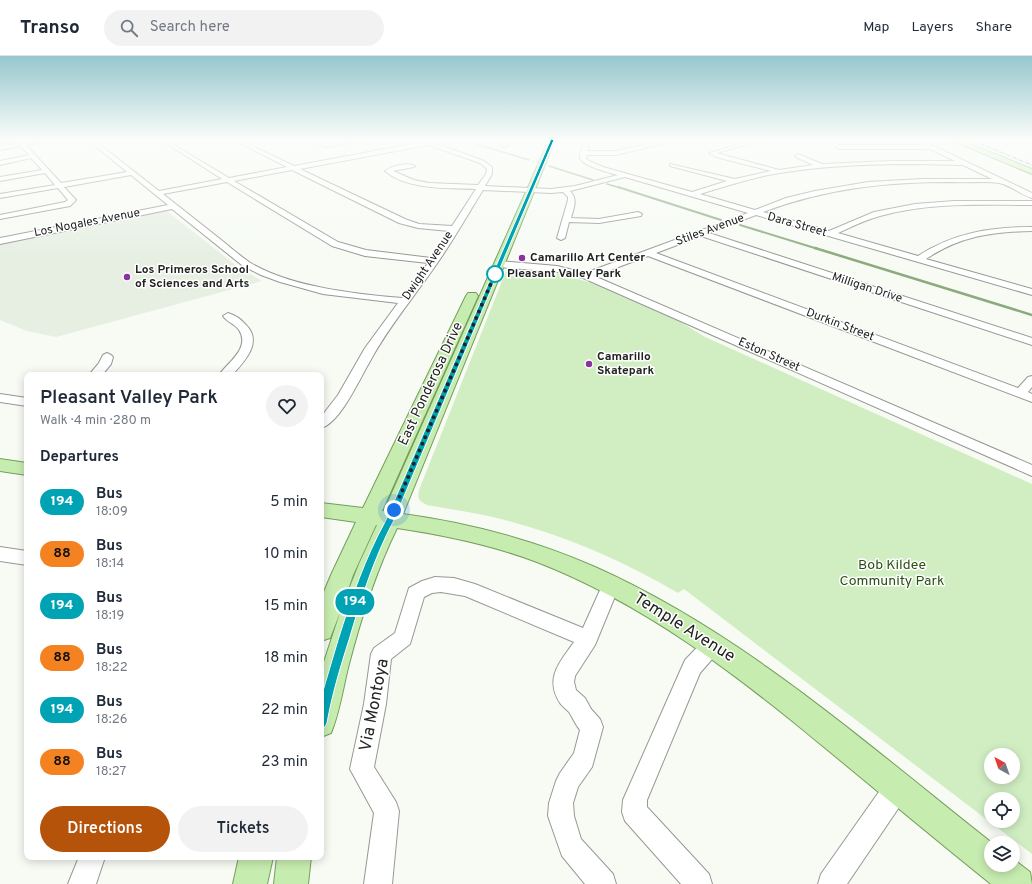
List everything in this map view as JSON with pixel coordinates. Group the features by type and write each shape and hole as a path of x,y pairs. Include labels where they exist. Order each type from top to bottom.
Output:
{"main road":[{"name":"East Ponderosa Drive","path":"324,622 342,575 380,518 530,179"},
{"name":"East Ponderosa Drive","path":"511,212 532,179"},
{"name":"East Ponderosa Drive","path":"494,263 502,232"},
{"path":"0,465 24,469"},
{"name":"Temple Avenue","path":"324,510 453,530 490,538 545,556 611,584 667,614 713,644 765,682 984,857"},
{"name":"East Ponderosa Drive","path":"324,707 357,596 379,541 380,518"},
{"path":"250,884 255,860"},
{"path":"292,884 294,860"},
{"path":"1003,872 1018,884"}],"street":[{"path":"0,216 67,204 72,199 53,179"},
{"path":"0,196 104,179"},
{"path":"139,179 246,264 266,273 301,285 337,294 404,301"},
{"path":"158,193 237,179"},
{"path":"315,179 402,221 418,226 453,229"},
{"path":"405,179 420,184 526,190 565,190 611,179"},
{"name":"Dwight Avenue","path":"324,421 336,407 371,348 434,261 486,179"},
{"name":"Dara Street","path":"639,179 1032,292"},
{"path":"726,179 735,181"},
{"path":"692,194 746,179"},
{"path":"997,179 1032,196"},
{"path":"230,180 290,218 335,244 365,253 434,261"},
{"name":"Stiles Avenue","path":"586,276 802,196 845,187 918,181 1002,181"},
{"path":"561,238 572,200 569,192 565,190"},
{"path":"830,234 870,216 909,208 957,203 1032,203"},
{"name":"Los Nogales Avenue","path":"0,241 175,206"},
{"path":"565,220 599,221 638,214"},
{"path":"918,260 947,242 962,237 989,232 1032,229"},
{"name":"Milligan Drive","path":"702,233 1032,342"},
{"name":"Durkin Street","path":"649,253 1032,398"},
{"name":"Eston Street","path":"494,263 557,269 586,276 1032,471"},
{"path":"227,372 241,358 248,342 245,328 237,320 228,316"},
{"path":"98,372 105,364 107,357"},
{"path":"1020,393 1032,380"},
{"path":"0,398 24,402"},
{"path":"0,554 24,558"},
{"name":"Via Montoya","path":"378,884 387,810 362,769 375,704 381,654 403,638 416,593 425,586 435,584 450,585 468,589 588,639"},
{"path":"603,884 571,847 561,816 561,803 568,781 584,760 592,727 583,717 577,705 568,696 563,682 565,673 588,639 611,584"},
{"path":"699,884 634,812 635,800 692,667 713,644"},
{"path":"831,884 898,788"},
{"path":"82,884 91,860"}],"shaded area":[{"name":"Los Primeros School of Sciences and Arts","path":"167,211 238,267 262,281 56,337 27,331 0,320 0,244"}],"green space":[{"name":"Bob Kildee Community Park","path":"516,269 565,275 594,284 679,321 705,337 1032,484 1032,854 1020,845 1020,836 1008,836 998,828 1020,828 1020,792 984,792 984,817 684,589 678,593 637,570 594,550 527,526 476,513 427,505 420,501 418,496 419,490 506,271"}],"waterway":[{"path":"589,179 593,180"},
{"path":"607,184 621,188"},
{"path":"618,187 721,220"},
{"path":"740,225 818,249"},
{"path":"815,248 1032,315"}],"bus line":[{"name":"194","path":"324,707 357,596 379,541 390,520 536,179"}],"place":[{"name":"Camarillo Art Center","path":"522,258"},
{"name":"Pleasant Valley Park","path":"495,274"},
{"name":"Los Primeros School of Sciences and Arts","path":"127,277"},
{"name":"Camarillo Skatepark","path":"589,364"}],"route":[{"path":"394,510 495,274"}]}
